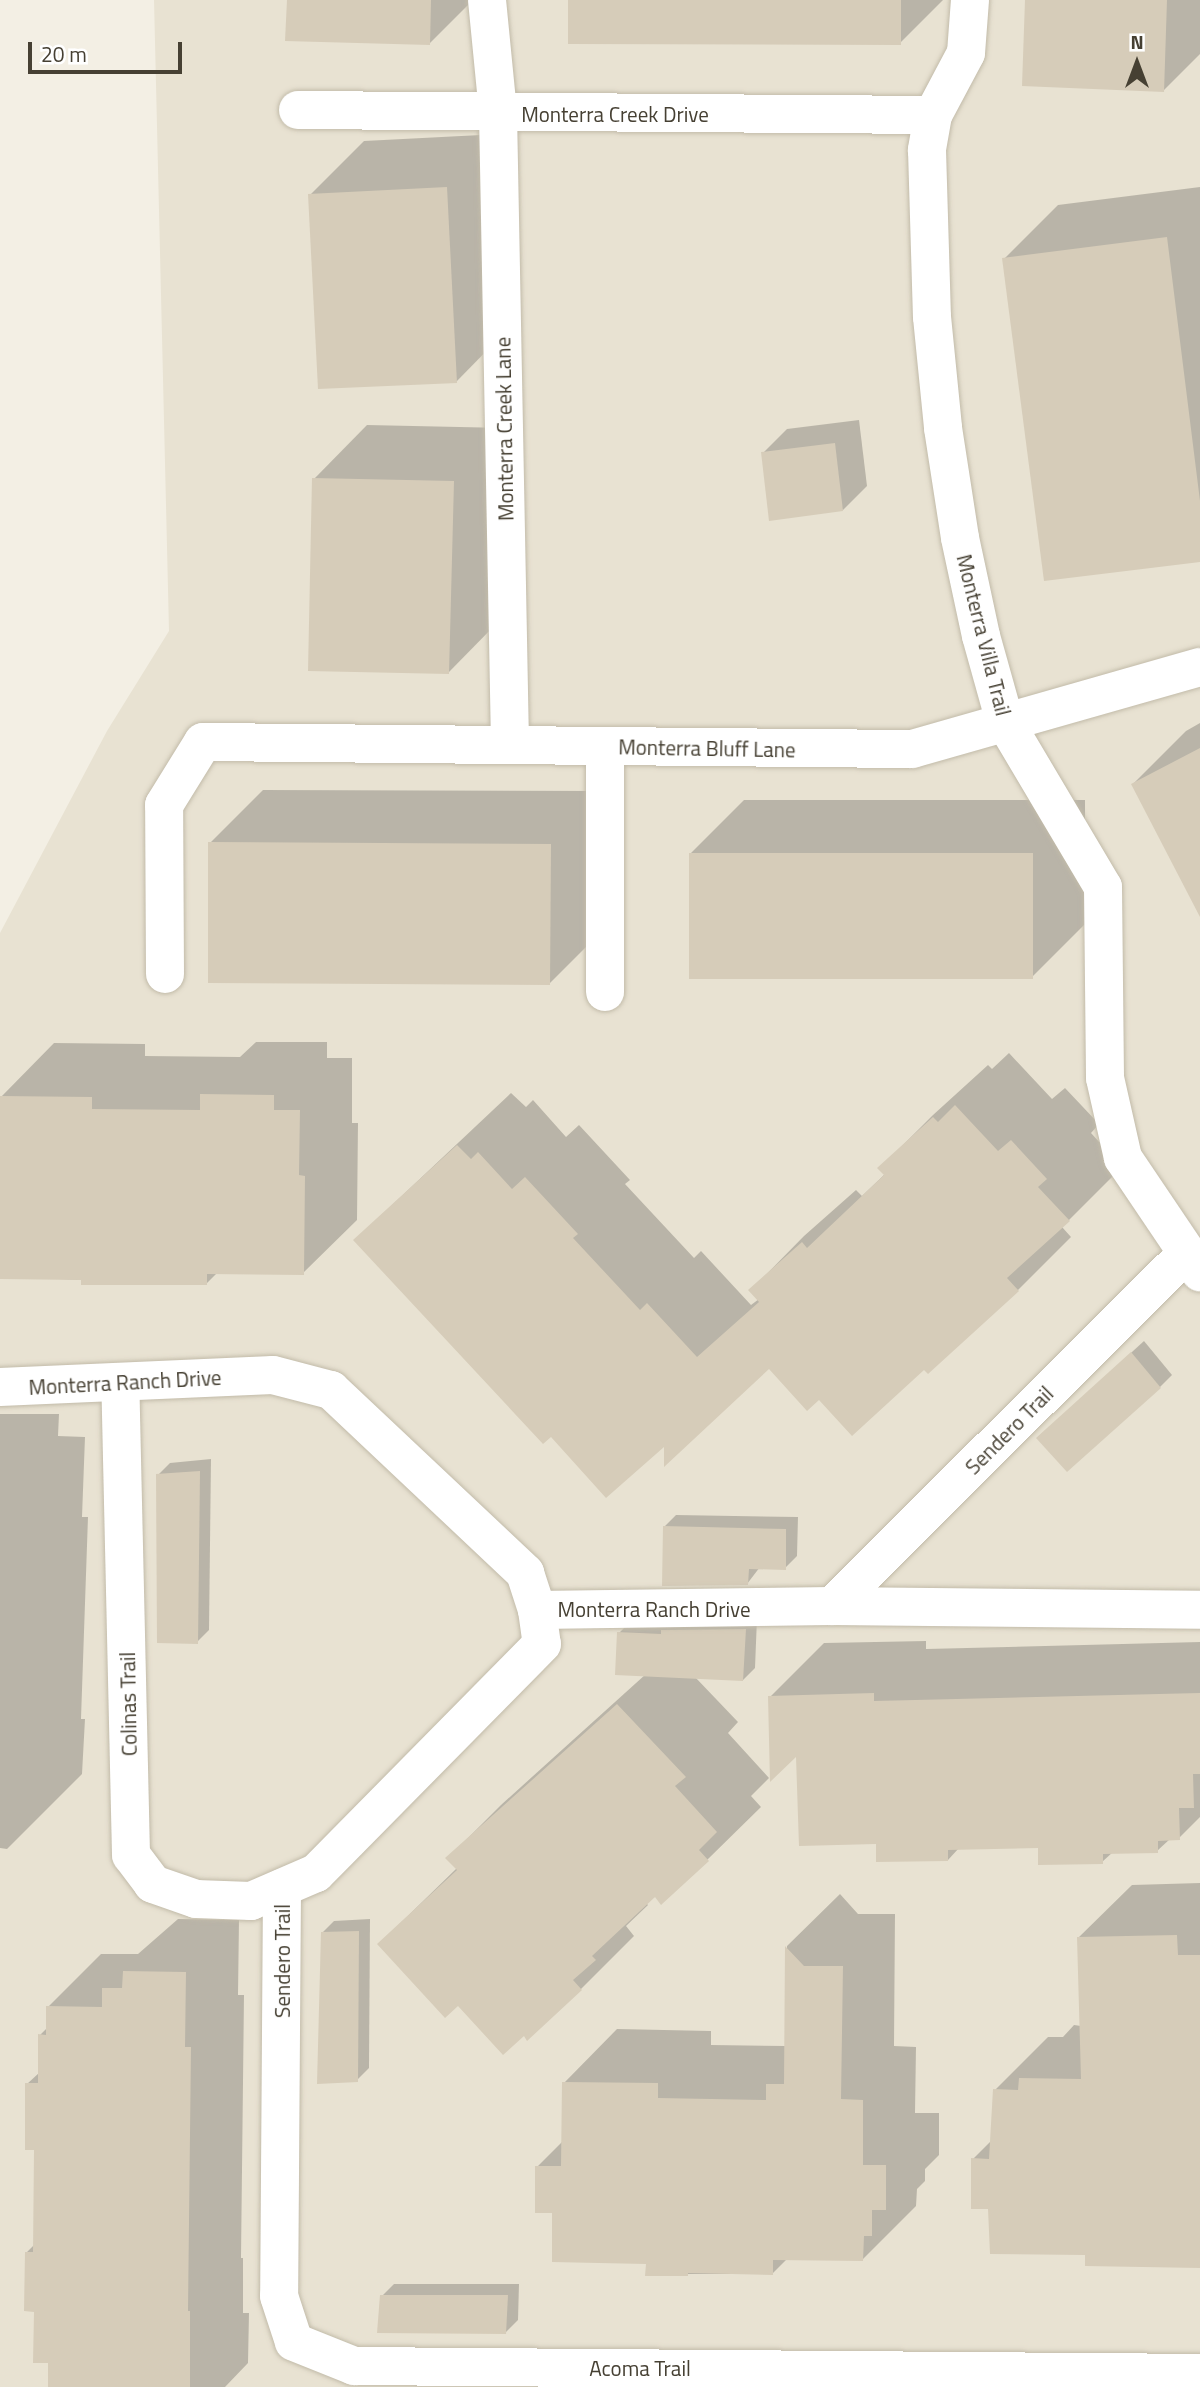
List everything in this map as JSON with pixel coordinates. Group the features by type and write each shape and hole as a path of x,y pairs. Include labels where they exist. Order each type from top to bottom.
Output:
{"street":[{"name":"Monterra Creek Lane","path":"487,0 498,113 510,745"},
{"name":"Monterra Villa Trail","path":"970,0 967,53 933,115 928,132 927,206 932,317 943,428 962,550 981,636 1005,722 1103,887 1105,1078 1123,1158 1193,1263"},
{"name":"Monterra Creek Drive","path":"298,110 933,115"},
{"name":"Monterra Bluff Lane","path":"165,974 164,805 202,742 912,749 1200,667"},
{"path":"605,747 605,992"},
{"name":"Sendero Trail","path":"832,1606 1193,1263"},
{"name":"Monterra Ranch Drive","path":"0,1387 120,1384 273,1375 331,1390 525,1573 537,1610 832,1606 1200,1611"},
{"name":"Colinas Trail","path":"120,1384 131,1856 153,1884 196,1899 251,1901 282,1888"},
{"name":"Sendero Trail","path":"294,2342 279,2296 282,1888 316,1872 542,1644 537,1610"},
{"name":"Acoma Trail","path":"294,2342 354,2366 1200,2373"}],"shaded area":[{"path":"154,0 1200,0 1200,2387 0,2387 0,933 107,731 169,631"}],"building":[{"path":"287,0 431,0 430,45 285,41"},
{"path":"568,0 901,0 901,45 568,44"},
{"path":"1025,0 1167,0 1164,92 1022,86"},
{"path":"447,187 457,383 318,389 308,194"},
{"path":"1167,237 1200,501 1200,562 1044,581 1002,258"},
{"path":"835,443 843,511 769,521 761,452"},
{"path":"312,478 454,481 449,674 308,671"},
{"path":"1200,748 1200,917 1131,784"},
{"path":"208,842 551,844 550,985 208,983"},
{"path":"689,853 1033,853 1033,979 689,979"},
{"path":"200,1094 274,1095 274,1110 300,1110 299,1175 305,1176 304,1275 207,1274 207,1285 81,1285 81,1280 0,1279 0,1096 92,1097 92,1109 200,1110"},
{"path":"955,1105 998,1151 1011,1140 1047,1179 1038,1187 1070,1221 1007,1278 1019,1291 928,1374 924,1370 852,1436 819,1400 807,1411 769,1369 664,1467 664,1447 606,1498 551,1437 543,1444 353,1240 457,1145 471,1159 478,1152 512,1189 525,1177 578,1234 573,1238 640,1310 647,1303 697,1357 759,1302 748,1290 802,1242 807,1248 884,1175 877,1168 933,1117 938,1122"},
{"path":"1131,1352 1161,1388 1067,1472 1036,1438"},
{"path":"200,1471 198,1644 157,1643 156,1474"},
{"path":"663,1526 786,1529 786,1570 749,1569 748,1585 662,1586"},
{"path":"746,1629 743,1681 615,1675 617,1632 661,1634 661,1630"},
{"path":"874,1693 874,1701 1200,1693 1200,1774 1193,1774 1194,1808 1179,1808 1180,1840 1158,1841 1158,1853 1103,1854 1103,1864 1038,1865 1038,1848 948,1850 948,1861 876,1862 876,1844 799,1846 796,1757 770,1782 768,1696"},
{"path":"617,1704 686,1777 675,1786 717,1832 699,1850 709,1861 661,1905 655,1897 592,1956 596,1960 573,1980 582,1990 527,2041 524,2036 503,2055 458,2006 445,2018 377,1944 457,1870 445,1858"},
{"path":"359,1931 358,2082 317,2084 321,1932"},
{"path":"1177,1935 1178,1955 1200,1955 1200,2268 1085,2266 1085,2255 990,2254 988,2209 971,2209 971,2158 989,2159 993,2089 1018,2090 1019,2078 1081,2079 1077,1937"},
{"path":"785,1946 804,1966 843,1966 841,2099 863,2100 863,2165 886,2165 886,2210 872,2210 872,2236 864,2236 863,2261 773,2260 773,2275 688,2273 688,2276 645,2276 646,2264 552,2262 552,2213 535,2213 535,2166 561,2166 562,2082 658,2083 658,2098 766,2100 766,2084 784,2084"},
{"path":"123,1971 186,1972 185,2047 191,2047 188,2311 190,2387 48,2387 48,2363 33,2363 34,2312 24,2311 25,2252 33,2252 34,2150 25,2150 25,2083 38,2083 38,2034 46,2035 46,2006 102,2007 102,1988 122,1988"},
{"path":"380,2295 508,2295 506,2334 377,2333"}]}
